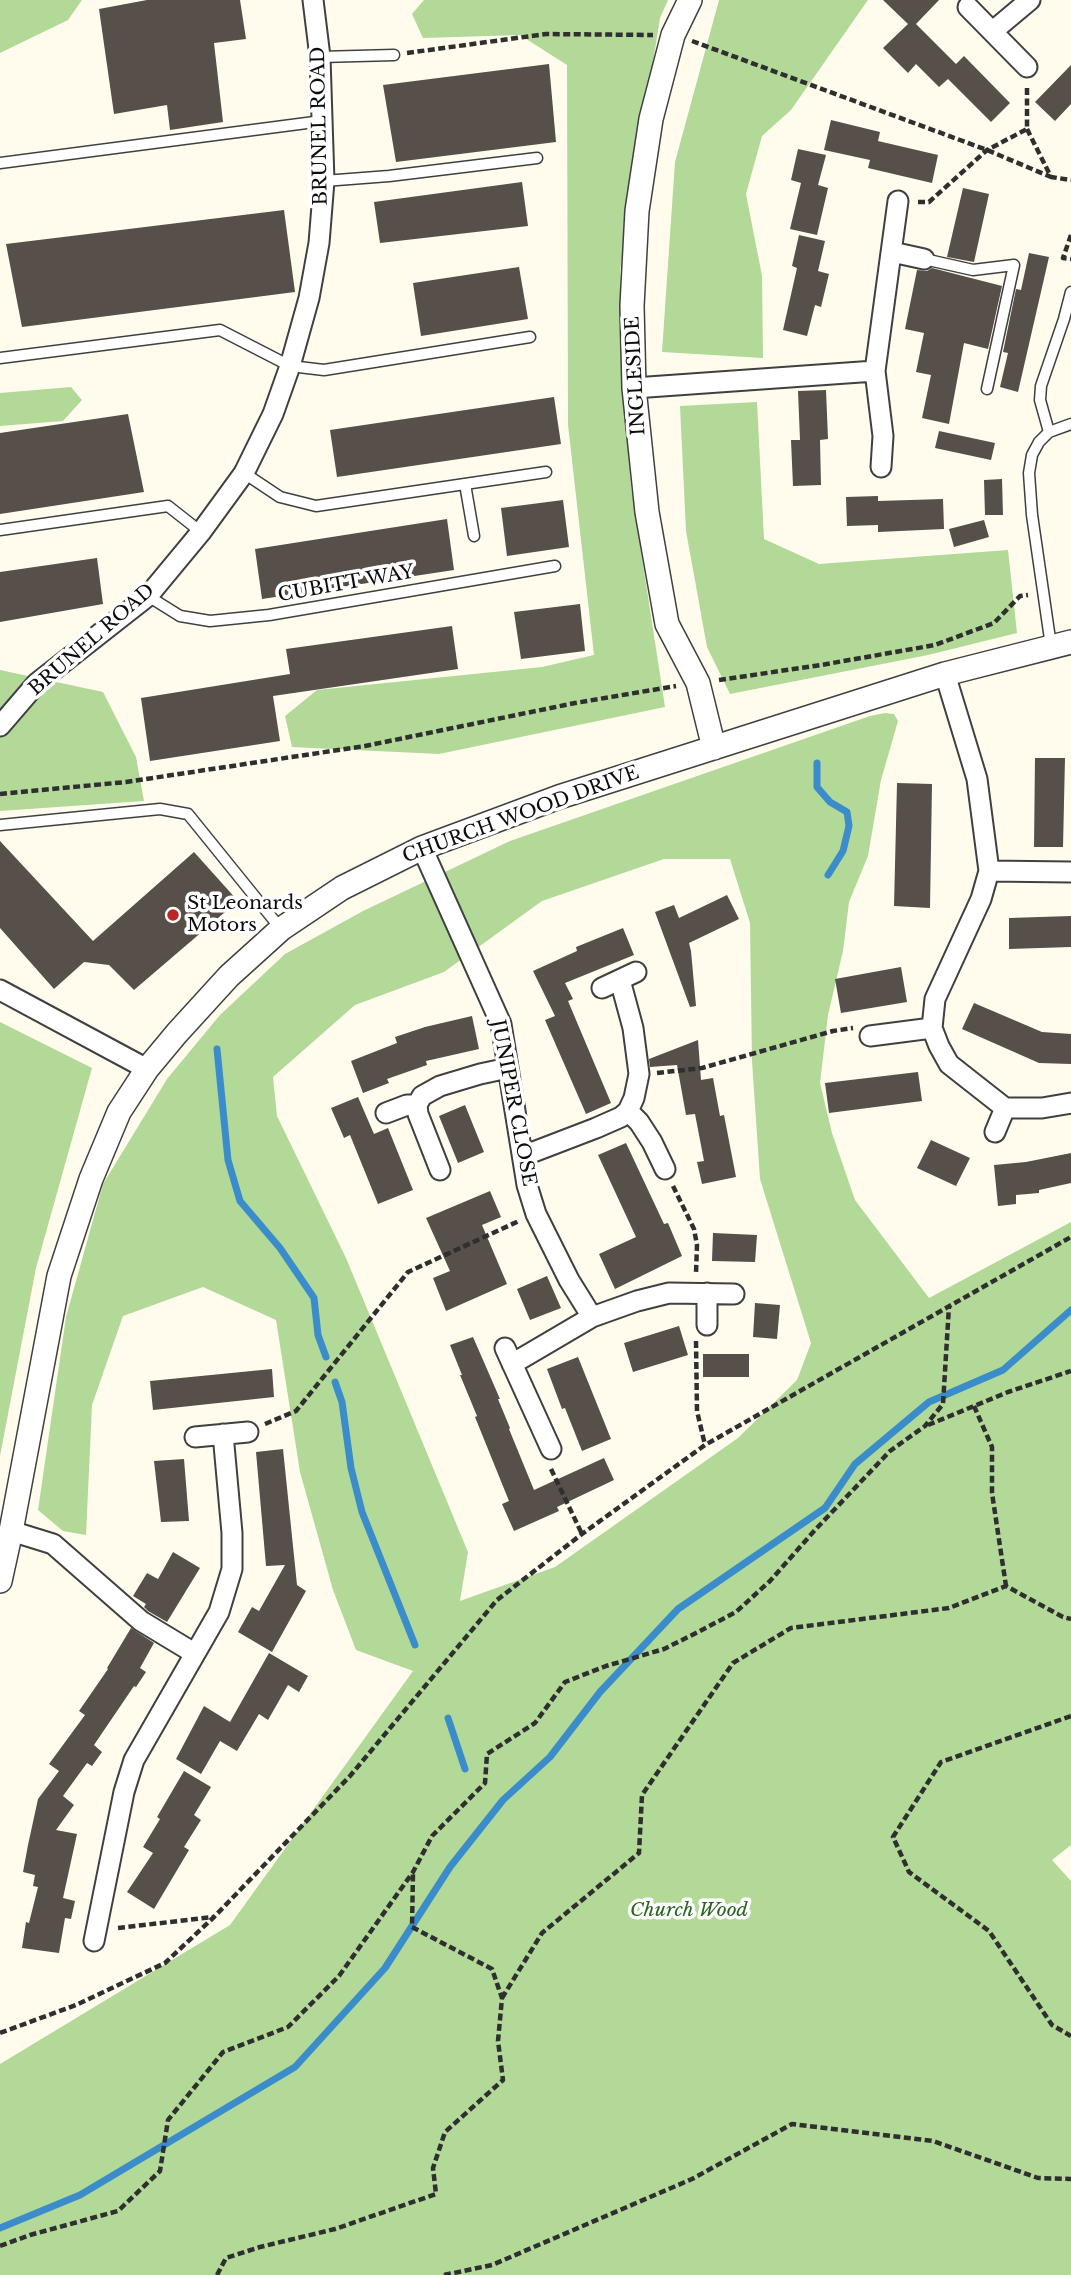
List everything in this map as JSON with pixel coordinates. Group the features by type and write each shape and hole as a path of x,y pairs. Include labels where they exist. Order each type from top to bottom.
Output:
{"street":[{"name":"BRUNEL ROAD","path":"0,726 37,683 148,596 201,532 244,473 273,414 309,298 319,243 324,181 320,57 313,0"},
{"name":"INGLESIDE","path":"691,0 673,34 651,119 637,211 632,306 634,388 647,512 667,624 698,683 715,748"},
{"path":"993,31 1030,0"},
{"path":"968,7 1027,67"},
{"path":"881,467 883,436 875,371 898,201"},
{"path":"892,252 924,258"},
{"path":"634,388 875,371"},
{"name":"CHURCH WOOD DRIVE","path":"0,1581 12,1531 59,1276 91,1179 119,1112 147,1069 229,976 281,929 342,888 422,848 559,797 945,674 1061,644"},
{"path":"945,674 977,779 989,871 981,899 935,999 932,1028 949,1064 1006,1108 1042,1108 1071,1103"},
{"name":"JUNIPER CLOSE","path":"422,848 501,1024 527,1185 536,1213 569,1280 592,1317"},
{"path":"989,871 1071,872"},
{"path":"523,1156 621,1117 628,1111 639,1074 633,1028 619,980"},
{"path":"0,990 147,1069"},
{"path":"870,1036 932,1028"},
{"path":"440,1170 418,1114 417,1105 422,1096 440,1086 508,1068"},
{"path":"386,1113 407,1105 417,1105"},
{"path":"995,1132 1006,1108"},
{"path":"628,1111 652,1142 665,1170"},
{"path":"551,1450 508,1356 592,1317 637,1301 670,1293 734,1294"},
{"path":"701,1293 707,1325"},
{"path":"195,1437 248,1432"},
{"path":"118,1928 96,1932 124,1792 134,1760 219,1612 232,1569 231,1522 223,1434"},
{"path":"12,1531 53,1544 141,1621 194,1653"}],"lane":[{"path":"320,57 394,55"},
{"path":"0,163 322,121"},
{"path":"324,181 390,176 537,158"},
{"path":"924,258 972,270 1014,265 987,389"},
{"path":"1049,432 1040,400 1041,386 1071,292"},
{"path":"0,358 220,330 290,366 324,370 530,337"},
{"path":"1061,644 1043,592 1031,515 1028,473 1032,455 1039,442 1049,432 1070,426"},
{"path":"244,473 279,497 316,506 546,472"},
{"path":"465,484 474,536"},
{"path":"0,530 167,506 201,532"},
{"name":"CUBITT WAY","path":"148,596 180,616 210,621 269,615 555,566"},
{"path":"0,825 160,809 188,814 281,929"}],"path":[{"path":"394,55 546,34 673,34 987,150 1051,177 1071,180"},
{"path":"1027,67 1027,129 1051,177"},
{"path":"898,201 929,202 987,150 1027,129"},
{"path":"1071,234 1063,258 1071,259"},
{"path":"0,794 126,782 365,747 575,703 935,645 994,623 1020,596 1043,592"},
{"path":"639,1074 702,1068 833,1031 858,1028 870,1036"},
{"path":"665,1170 694,1229 701,1293"},
{"path":"248,1432 296,1411 408,1272 536,1213"},
{"path":"0,2033 76,2005 165,1963 214,1917 349,1776 497,1600 582,1534 705,1445 1071,1237"},
{"path":"925,1426 943,1404 949,1306"},
{"path":"705,1445 697,1410 696,1340 707,1325"},
{"path":"0,2246 118,2211 160,2171 167,2120 223,2052 288,2027 339,1976 413,1872 432,1836 485,1783 487,1755 535,1723 565,1682 606,1666 664,1649 736,1612 770,1581 891,1451 925,1426 1070,1371"},
{"path":"974,1406 992,1447 992,1493 1006,1586"},
{"path":"551,1450 547,1461 582,1534"},
{"path":"502,1998 542,1933 639,1853 642,1795 733,1663 791,1628 950,1608 1006,1586 1071,1619"},
{"path":"1071,1716 941,1762 893,1837 909,1872 989,1930 1052,2025 1071,2036"},
{"path":"217,2275 226,2258 335,2229 436,2194 433,2168 445,2132 503,2080 498,2041 502,1998 492,1969 412,1927 413,1872"},
{"path":"118,1928 214,1917"},
{"path":"444,2275 492,2265 692,2179 792,2124 933,2141 1038,2178 1071,2179"}],"green space":[{"path":"0,0 82,0 68,20 0,53"},
{"path":"424,0 668,0 660,18 620,271 631,486 665,707 439,754 292,747 285,716 317,690 542,667 594,655 568,425 567,65 520,35 423,38 412,14"},
{"path":"719,0 868,0 791,110 762,136 746,194 762,276 763,358 662,352 675,162"},
{"path":"71,387 82,400 63,421 0,426 0,393"},
{"path":"757,402 764,539 819,564 1008,550 1017,633 928,655 730,694 707,647 686,531 680,406"},
{"path":"0,670 103,692 136,757 144,801 0,811"},
{"name":"Church Wood","path":"894,714 898,721 881,780 868,856 849,902 843,951 828,1015 820,1083 832,1133 855,1200 929,1298 1071,1222 1071,1845 1052,1860 1071,1881 1071,2275 0,2275 0,2064 230,1925 413,1671 356,1650 333,1590 300,1472 276,1320 203,1287 123,1316 92,1405 86,1535 63,1531 38,1510 66,1317 103,1184 167,1079 220,1015 285,954 363,911 510,841 870,716","holes":["664,859 730,859 750,923 752,1061 760,1179 811,1343 797,1380 738,1438 555,1567 460,1601 468,1552 346,1258 277,1116 273,1077 355,1005 444,972 542,901"]},
{"path":"0,1022 92,1068 36,1268 0,1456"}],"building":[{"path":"147,0 240,0 246,39 214,43 223,122 170,130 167,105 114,114 99,9"},
{"path":"883,0 939,0 916,24 956,64 964,56 1010,103 991,122 948,79 939,87 916,64 908,73 883,48 908,24"},
{"path":"549,64 556,142 396,162 383,85"},
{"path":"1071,65 1071,104 1055,121 1035,102"},
{"path":"831,120 880,132 878,141 938,155 932,183 868,168 870,160 824,150"},
{"path":"798,149 826,155 818,185 828,188 817,235 790,229 801,183 791,180"},
{"path":"522,182 528,226 380,243 374,202"},
{"path":"963,188 989,194 974,262 947,257"},
{"path":"284,210 295,292 22,327 6,244"},
{"path":"799,235 825,241 818,271 829,274 821,307 815,305 807,336 783,330 797,268 792,266"},
{"path":"1029,253 1049,257 1018,392 1000,387 1008,353 1003,352 1016,289 1021,290"},
{"path":"519,267 528,319 421,336 413,283"},
{"path":"932,268 1002,286 988,349 964,343 949,424 922,418 931,375 916,372 924,333 905,329 917,270 927,271"},
{"path":"826,390 828,439 820,440 821,485 793,486 791,440 800,440 798,391"},
{"path":"554,397 561,444 337,477 330,430"},
{"path":"128,414 144,492 0,514 0,433"},
{"path":"939,431 995,443 991,460 935,448"},
{"path":"1002,479 1003,515 985,515 984,480"},
{"path":"878,496 878,501 943,499 944,529 878,532 878,525 847,526 846,497"},
{"path":"563,500 569,547 507,556 501,508"},
{"path":"447,519 454,570 262,599 255,549"},
{"path":"984,520 989,537 954,547 949,529"},
{"path":"97,558 103,604 0,622 0,572"},
{"path":"580,604 585,651 521,659 514,612"},
{"path":"452,626 458,669 273,696 280,741 150,761 141,698 290,674 286,649"},
{"path":"1035,758 1065,758 1063,847 1034,847"},
{"path":"897,783 932,784 930,908 894,906"},
{"name":"St Leonards Motors","path":"0,841 93,941 194,852 238,901 134,990 109,965 84,962 54,989 0,928"},
{"path":"727,895 739,919 689,943 696,1006 690,1007 655,912 674,905 679,918"},
{"path":"1071,916 1071,947 1009,949 1009,918"},
{"path":"623,928 634,955 565,983 573,999 568,1001 611,1103 586,1114 545,1020 555,1016 533,971 577,951 576,947"},
{"path":"901,967 907,1002 841,1013 835,979"},
{"path":"974,1003 1042,1032 1071,1034 1071,1064 1039,1063 962,1029"},
{"path":"472,1016 479,1049 426,1061 427,1065 387,1079 389,1083 363,1093 351,1061 397,1043 395,1037"},
{"path":"698,1040 701,1080 713,1078 720,1116 724,1115 736,1177 702,1184 697,1162 704,1161 695,1114 686,1115 677,1065 650,1067 649,1059"},
{"path":"918,1072 922,1101 829,1113 825,1083"},
{"path":"358,1097 374,1134 388,1128 413,1190 378,1204 350,1135 344,1138 331,1108"},
{"path":"465,1105 484,1152 458,1163 439,1116"},
{"path":"931,1140 970,1158 956,1186 917,1168"},
{"path":"626,1143 664,1224 668,1223 682,1256 615,1289 599,1254 636,1237 598,1155"},
{"path":"1071,1153 1071,1183 1039,1190 1039,1193 1016,1195 1016,1204 998,1206 994,1165"},
{"path":"490,1191 501,1217 482,1225 507,1284 446,1311 433,1278 450,1271 426,1218"},
{"path":"713,1233 757,1235 755,1262 712,1261"},
{"path":"547,1276 561,1308 530,1320 517,1289"},
{"path":"755,1303 780,1305 777,1339 753,1337"},
{"path":"679,1326 688,1355 633,1372 624,1343"},
{"path":"473,1337 500,1399 534,1490 604,1458 614,1480 557,1507 559,1511 514,1531 502,1504 509,1501 450,1345"},
{"path":"703,1354 749,1354 749,1377 703,1377"},
{"path":"578,1357 611,1439 582,1451 547,1369"},
{"path":"272,1369 274,1397 153,1410 150,1381"},
{"path":"283,1449 297,1585 306,1591 272,1652 238,1632 252,1607 259,1611 285,1565 266,1566 256,1452"},
{"path":"184,1459 189,1521 161,1522 154,1461"},
{"path":"173,1552 200,1568 167,1622 148,1611 144,1607 146,1604 133,1596 147,1573 158,1579"},
{"path":"131,1628 154,1643 140,1668 146,1672 94,1745 102,1752 92,1766 87,1763 63,1796 74,1805 56,1830 77,1834 63,1898 75,1901 71,1919 65,1918 59,1953 22,1948 26,1922 29,1923 38,1887 33,1886 35,1875 23,1872 28,1845 38,1799 59,1771 49,1764 85,1715 79,1711 108,1669"},
{"path":"269,1653 308,1676 299,1692 288,1685 268,1720 259,1714 237,1751 220,1741 201,1774 176,1759 204,1706 230,1722"},
{"path":"184,1771 211,1787 194,1815 201,1820 184,1847 189,1850 154,1909 127,1892 153,1853 143,1847"}],"waterway":[{"path":"817,763 817,787 830,802 847,812 849,826 843,851 828,875"},
{"path":"217,1049 228,1160 240,1201 280,1248 314,1298 318,1335 326,1357"},
{"path":"0,2228 80,2195 295,2067 385,1968 450,1867 503,1800 550,1757 600,1692 678,1609 825,1508 855,1464 929,1402 1003,1370 1071,1310"},
{"path":"335,1382 342,1402 351,1468 362,1512 415,1645"},
{"path":"448,1718 465,1769"}],"place":[{"name":"St Leonards Motors","path":"173,915"}]}
